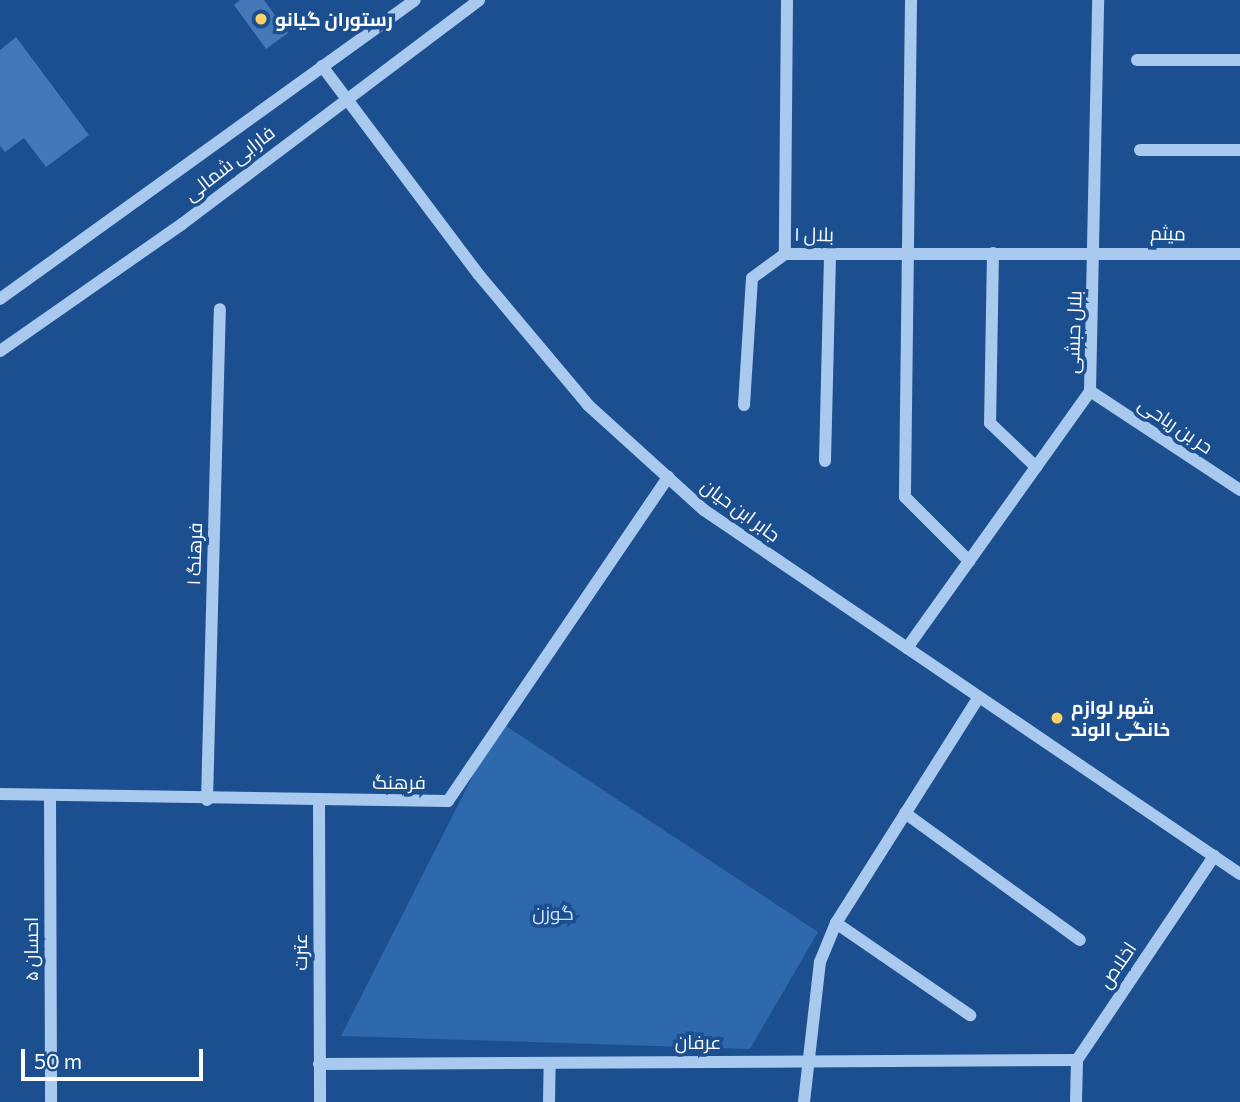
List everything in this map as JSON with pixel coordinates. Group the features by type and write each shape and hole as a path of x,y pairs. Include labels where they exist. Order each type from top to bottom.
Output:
{"street":[{"name":"فارابی شمالی","path":"0,351 183,224 345,96 479,0"},
{"name":"بلال ۱","path":"787,0 785,254 1095,251"},
{"path":"911,0 912,253 905,496 969,561"},
{"name":"بلال حبشی","path":"907,648 1090,391 1095,251 1098,0"},
{"name":"فارابی شمالی","path":"0,299 412,1"},
{"path":"1137,60 1240,60"},
{"name":"جابر ابن حیان","path":"322,66 479,275 588,405 704,510 1240,874"},
{"path":"1140,150 1240,150"},
{"name":"میثم","path":"1095,251 1240,254"},
{"path":"992,253 990,423 1036,467"},
{"path":"744,405 752,278 785,254"},
{"path":"825,461 830,254"},
{"name":"فرهنگ ۱","path":"207,800 220,309"},
{"name":"حر بن ریاحی","path":"1090,391 1240,490"},
{"name":"فرهنگ","path":"0,794 207,800 448,801 668,477"},
{"path":"804,1102 804,1061 820,962 836,923 979,697"},
{"name":"احسان ۵","path":"50,796 51,1102"},
{"name":"عترت","path":"319,801 320,1102"},
{"path":"905,813 1080,940"},
{"name":"اخلاص","path":"1077,1060 1214,856"},
{"path":"836,923 970,1015"},
{"path":"1076,1102 1077,1060"},
{"name":"عرفان","path":"319,1064 1077,1060"},
{"path":"550,1063 550,1102"}],"green space":[{"name":"گوزن","path":"500,722 818,932 750,1049 341,1036"}],"building":[{"name":"رستوران گیانو","path":"240,0 264,0 288,33 266,49 234,5"},
{"path":"16,37 89,135 46,167 24,138 5,152 0,146 0,50"}],"place":[{"name":"رستوران گیانو","path":"261,19"},
{"name":"شهر لوازم خانگی الوند","path":"1057,718"}]}
